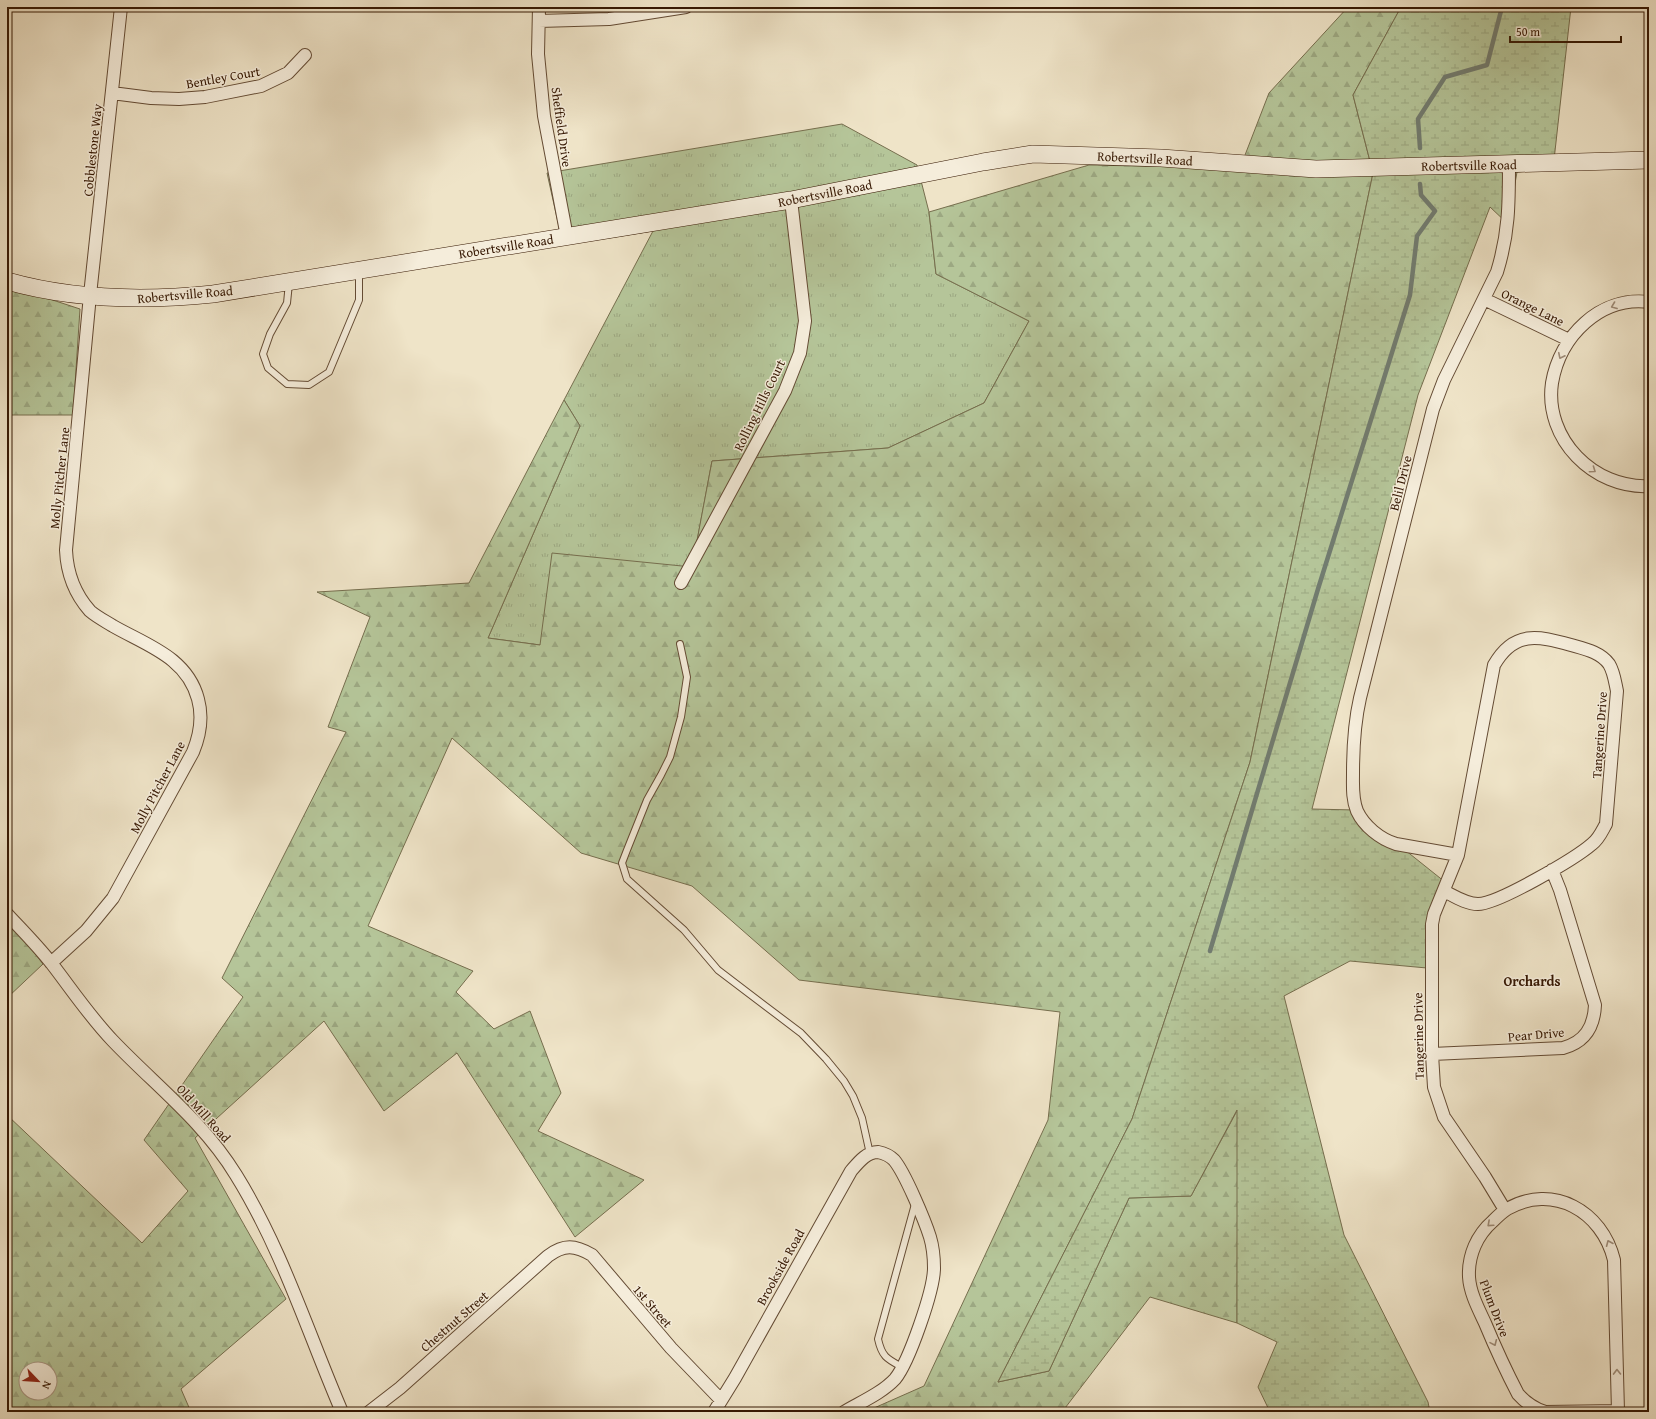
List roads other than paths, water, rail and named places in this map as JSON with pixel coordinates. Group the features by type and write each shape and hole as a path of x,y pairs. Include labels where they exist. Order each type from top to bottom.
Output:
{"street":[{"name":"Cobblestone Way","path":"90,295 121,7"},
{"name":"Sheffield Drive","path":"539,7 538,54 544,116 567,237"},
{"path":"539,20 610,19 686,7"},
{"name":"Bentley Court","path":"112,93 151,98 179,99 204,97 247,89 261,86 288,73 305,55"},
{"name":"Robertsville Road","path":"7,281 47,290 128,299 176,298 213,294 791,200 983,162 1033,154 1161,158 1316,169 1649,160"},
{"name":"Belil Drive","path":"1458,856 1396,844 1387,841 1376,834 1357,810 1353,796 1353,737 1360,698 1433,409 1444,380 1497,272 1506,241 1509,164"},
{"name":"Rolling Hills Court","path":"681,583 785,391 800,353 805,321 791,200"},
{"name":"Molly Pitcher Lane","path":"50,963 86,931 113,898 192,752 197,742 201,724 200,708 196,692 189,677 179,665 169,656 111,625 91,611 71,582 66,550 90,295"},
{"name":"Orange Lane","path":"1484,299 1569,340"},
{"path":"1649,302 1639,301 1621,303 1604,309 1588,320 1569,340 1557,366 1552,384 1554,413 1564,439 1580,460 1602,477 1620,483 1637,486 1649,486"},
{"name":"Tangerine Drive","path":"1446,886 1469,902 1479,904 1493,901 1552,870 1594,843 1601,834 1606,824 1617,691 1615,677 1610,665 1603,658 1593,652 1538,637 1518,640 1506,648 1494,665 1458,856 1434,914 1432,924 1432,1054 1434,1087 1442,1112 1505,1210"},
{"name":"Pear Drive","path":"1432,1054 1563,1048 1580,1041 1587,1034 1595,1017 1596,1005 1552,870"},
{"name":"Old Mill Road","path":"7,914 50,963 89,1014 113,1041 208,1135 236,1175 277,1252 342,1412"},
{"path":"844,1412 883,1389 894,1379 902,1367 929,1298 933,1280 934,1268 930,1236 902,1174 894,1161 878,1152 870,1154"},
{"name":"Brookside Road","path":"714,1412 851,1171 859,1162 870,1154"},
{"name":"Plum Drive","path":"1532,1200 1555,1201 1572,1206 1581,1211 1599,1226 1606,1237 1614,1260 1618,1412 1545,1412 1535,1409 1518,1394 1474,1299 1469,1278 1469,1269 1477,1239 1483,1230 1505,1210 1532,1200"},
{"name":"1st Street","path":"556,1250 572,1247 592,1255 671,1348 721,1400"},
{"name":"Chestnut Street","path":"369,1412 400,1388 556,1250"}],"lane":[{"path":"289,281 287,303 270,334 263,354 268,368 287,384 309,385 328,372 359,300 359,270"},
{"path":"680,644 687,677 681,717 670,757 647,800 622,863 627,879 684,930 718,970 801,1033 826,1059 844,1081 853,1096 862,1118 870,1154"},
{"path":"902,1367 890,1361 880,1351 878,1339 916,1203"}],"waterway":[{"path":"1420,148 1418,119 1445,77 1487,65 1502,7"},
{"path":"1210,951 1318,589 1410,295 1417,236 1435,211 1421,195 1420,184"}],"district":[{"name":"Orchards","path":"1532,981"}]}
